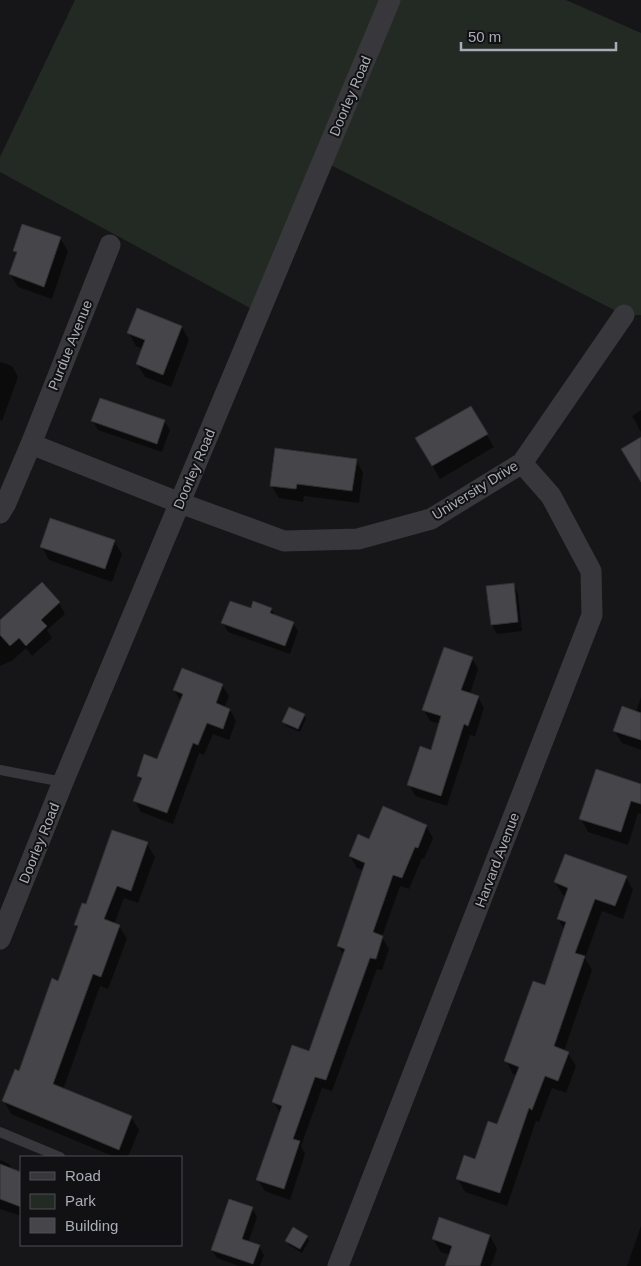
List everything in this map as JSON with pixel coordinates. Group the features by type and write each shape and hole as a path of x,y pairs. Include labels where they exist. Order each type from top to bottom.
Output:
{"street":[{"name":"Doorley Road","path":"0,939 63,782 390,0"},
{"name":"Purdue Avenue","path":"0,513 6,503 110,245"},
{"name":"University Drive","path":"30,444 180,504 284,541 358,538 431,519 522,463 624,315"},
{"name":"Harvard Avenue","path":"338,1266 592,614 591,571 551,496 522,463"}],"lane":[{"path":"0,770 63,782"},
{"path":"0,1132 58,1156"}],"green space":[{"path":"75,0 566,0 641,33 641,315 624,315 323,161 259,313 0,172 0,157"}],"building":[{"path":"22,224 61,237 44,287 9,274 17,252 13,251"},
{"path":"137,308 182,326 163,375 136,364 145,340 127,333"},
{"path":"100,398 165,420 157,444 91,421"},
{"path":"471,406 488,434 432,466 415,438"},
{"path":"641,437 641,482 621,449"},
{"path":"275,448 357,459 352,491 297,484 296,489 270,486"},
{"path":"50,518 115,540 105,569 40,547"},
{"path":"42,582 60,602 41,620 47,626 26,646 19,638 10,646 0,635 0,620"},
{"path":"514,583 518,622 491,625 486,586"},
{"path":"230,601 251,608 253,601 272,608 270,613 294,622 285,646 221,623"},
{"path":"444,647 473,657 461,690 479,696 468,726 464,724 441,796 407,785 420,746 431,750 441,716 422,710"},
{"path":"182,668 223,684 216,703 230,709 223,729 207,723 198,745 193,743 167,813 133,801 142,778 137,776 144,754 157,759 183,694 173,690"},
{"path":"622,706 641,713 641,740 613,731"},
{"path":"289,707 305,714 298,729 282,722"},
{"path":"596,769 641,784 641,804 631,801 621,832 579,819"},
{"path":"383,806 427,825 418,848 415,847 402,878 393,875 373,932 383,936 376,959 370,958 326,1080 315,1077 293,1139 300,1141 284,1189 256,1180 282,1106 272,1102 292,1045 309,1051 345,949 337,946 365,863 349,856 358,834 369,839"},
{"path":"112,830 148,842 131,891 117,886 104,919 120,925 101,977 93,974 53,1084 132,1116 119,1150 2,1101 15,1069 19,1071 52,978 58,981 78,926 74,925 82,903 86,904"},
{"path":"565,854 627,876 615,906 595,899 575,953 585,956 554,1046 569,1052 558,1081 545,1076 532,1110 529,1108 500,1193 456,1179 464,1155 475,1159 488,1121 497,1124 519,1067 504,1061 533,981 545,985 566,922 557,919 568,888 554,882"},
{"path":"0,1164 20,1172 20,1207 0,1199"},
{"path":"229,1199 253,1207 242,1239 260,1245 253,1264 211,1250"},
{"path":"439,1217 490,1235 480,1266 445,1266 452,1246 432,1239"},
{"path":"293,1227 308,1236 300,1249 285,1241"}]}
